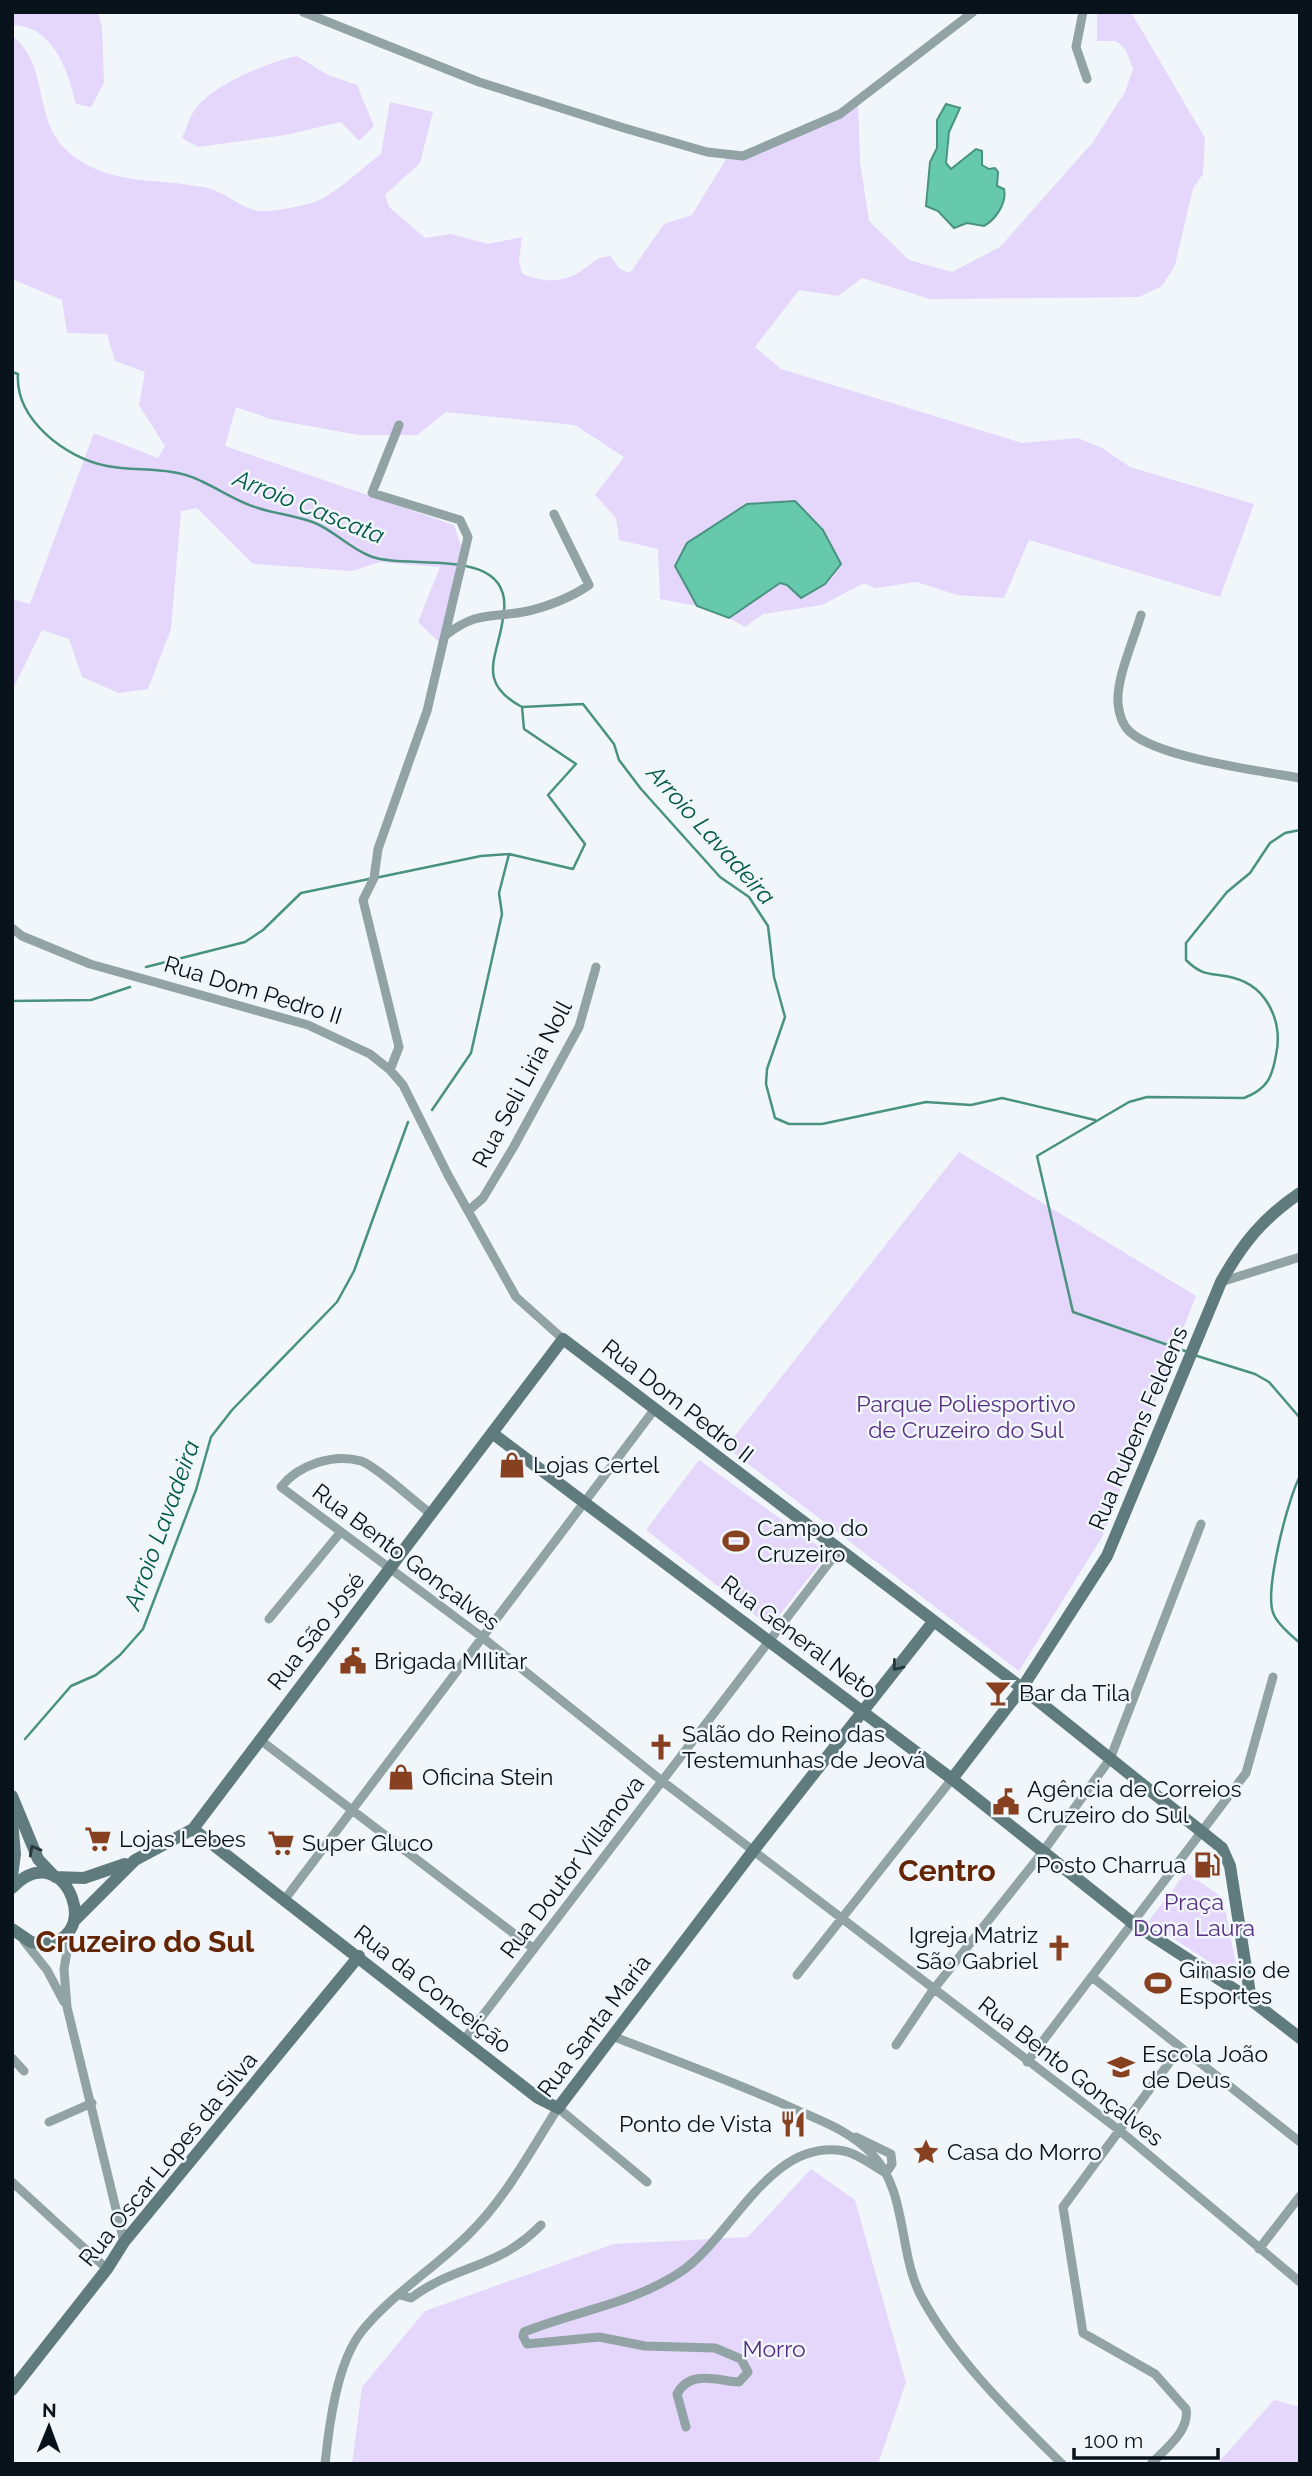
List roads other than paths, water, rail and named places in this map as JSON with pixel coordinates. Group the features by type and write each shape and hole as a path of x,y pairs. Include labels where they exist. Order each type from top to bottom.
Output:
{"main road":[{"name":"Rua Rubens Feldens","path":"952,1779 1022,1688 1113,1544 1221,1282 1248,1236 1300,1193"},
{"name":"Rua Dom Pedro II","path":"563,1339 838,1551 1022,1688 1202,1830 1228,1856 1251,2000"},
{"name":"Rua São José","path":"17,1938 39,1943 57,1940 135,1860 193,1829 563,1339"},
{"name":"Rua General Neto","path":"492,1433 862,1710 1134,1924 1251,2000 1300,2038"},
{"name":"Rua Santa Maria","path":"558,2108 753,1851 933,1622"},
{"path":"12,1796 38,1859 67,1886 75,1899 74,1920"},
{"path":"12,1821 15,1854 12,1877"},
{"name":"Rua da Conceição","path":"193,1829 538,2098 558,2108"},
{"path":"12,1888 30,1876 98,1875 135,1860"},
{"path":"12,1929 17,1938"},
{"name":"Rua Oscar Lopes da Silva","path":"12,2390 107,2269 124,2242 359,1956"}],"street":[{"path":"303,12 479,82 624,128 736,156 759,152 840,114 973,12"},
{"path":"1083,12 1076,47 1087,79"},
{"path":"390,1070 400,1047 363,900 374,878 378,849 427,711 468,537 460,520 372,493 399,425"},
{"path":"445,636 462,623 504,612 523,612 574,594 589,585 554,514"},
{"path":"1142,615 1119,691 1122,720 1128,730 1137,737 1186,756 1300,778"},
{"name":"Rua Dom Pedro II","path":"12,928 22,936 90,964 308,1025 370,1054 403,1085 516,1297 563,1339"},
{"name":"Rua Seli Liria Noll","path":"468,1211 483,1198 513,1149 579,1027 596,967"},
{"path":"1221,1282 1300,1257"},
{"path":"285,1899 654,1410"},
{"name":"Rua Bento Gonçalves","path":"431,1514 362,1462 339,1460 310,1465 292,1473 281,1487 482,1637 840,1919 1119,2130 1300,2282"},
{"path":"896,2045 933,1990 1042,1853 1111,1759 1201,1524"},
{"path":"270,1619 340,1533"},
{"name":"Rua Doutor Villanova","path":"464,2040 838,1551"},
{"path":"1027,2062 1246,1773 1273,1677"},
{"path":"259,1739 534,1949"},
{"path":"797,1975 952,1779"},
{"path":"74,1920 65,1951 67,2007 124,2242"},
{"path":"17,1938 47,1970 67,2007"},
{"path":"1093,1976 1300,2142"},
{"path":"612,2036 757,2092 891,2154 892,2164 886,2174"},
{"path":"1151,2464 1181,2431 1186,2422 1186,2409 1155,2374 1083,2333 1062,2207 1180,2048"},
{"path":"12,2058 24,2071"},
{"path":"49,2122 92,2103"},
{"name":"Rua da Conceição","path":"558,2108 647,2182"},
{"name":"Rua Santa Maria","path":"325,2464 340,2377 360,2333 469,2234 497,2203 558,2108"},
{"path":"852,2136 873,2155 886,2174 920,2296 949,2341 997,2399 1062,2464"},
{"path":"686,2427 677,2394 681,2388 699,2378 740,2382 748,2372 741,2360 715,2348 645,2346 599,2337 527,2344 524,2332 627,2299 681,2272 715,2241 760,2187 797,2158 823,2150 844,2151 886,2174"},
{"path":"12,2182 107,2269"},
{"path":"1259,2249 1300,2196"},
{"path":"400,2295 411,2298 434,2281 504,2255 522,2245 541,2225"}],"waterway":[{"name":"Arroio Cascata","path":"12,372 18,374 19,391 34,421 46,434 75,455 107,466 167,471 190,476 250,505 315,523 370,556 386,560 474,568 491,576 502,590 504,611"},
{"name":"Arroio Cascata","path":"503,618 494,657 494,678 507,698 522,707"},
{"name":"Arroio Lavadeira","path":"375,878 481,856 509,854 573,869 585,844 548,795 576,764 524,729 522,707 583,704 614,744 619,760 641,789 720,877 749,897 768,926 774,977 785,1017 767,1069 766,1084 775,1118 789,1124 822,1124 926,1102 971,1105 1002,1098 1095,1120"},
{"path":"1188,1352 1073,1312 1037,1156 1129,1102 1147,1097 1244,1098 1263,1087 1273,1070 1278,1043 1275,1019 1270,1008 1256,989 1246,983 1203,972 1192,966 1186,960 1186,943 1227,892 1250,873 1270,843 1285,833 1300,830"},
{"name":"Arroio Lavadeira","path":"432,1110 471,1053 502,914 499,893 509,854"},
{"path":"146,967 245,942 263,930 301,893 369,879"},
{"path":"12,1001 91,1000 130,987"},
{"name":"Arroio Lavadeira","path":"25,1739 71,1686 96,1675 120,1655 143,1629 196,1490 211,1437 232,1410 337,1302 354,1271 408,1122"},
{"path":"1194,1355 1255,1374 1269,1382 1300,1418"},
{"path":"1300,1476 1278,1546 1271,1604 1279,1623 1300,1643"}],"place":[{"name":"Lojas Certel","path":"512,1465"},
{"name":"Campo do Cruzeiro","path":"736,1541"},
{"name":"Brigada MIlitar","path":"353,1661"},
{"name":"Bar da Tila","path":"998,1693"},
{"name":"Salão do Reino das Testemunhas de Jeová","path":"661,1747"},
{"name":"Oficina Stein","path":"401,1777"},
{"name":"Agência de Correios Cruzeiro do Sul","path":"1006,1802"},
{"name":"Lojas Lebes","path":"98,1839"},
{"name":"Super Gluco","path":"281,1843"},
{"name":"Posto Charrua","path":"1207,1865"},
{"name":"Igreja Matriz São Gabriel","path":"1059,1948"},
{"name":"Ginasio de Esportes","path":"1158,1983"},
{"name":"Escola João de Deus","path":"1121,2067"},
{"name":"Ponto de Vista","path":"793,2124"},
{"name":"Casa do Morro","path":"926,2152"}],"district":[{"name":"Centro","path":"947,1871"},
{"name":"Cruzeiro do Sul","path":"145,1942"}],"park label":[{"name":"Parque Poliesportivo de Cruzeiro do Sul","path":"966,1417"},
{"name":"Praça Dona Laura","path":"1194,1915"},
{"name":"Morro","path":"774,2349"}]}
